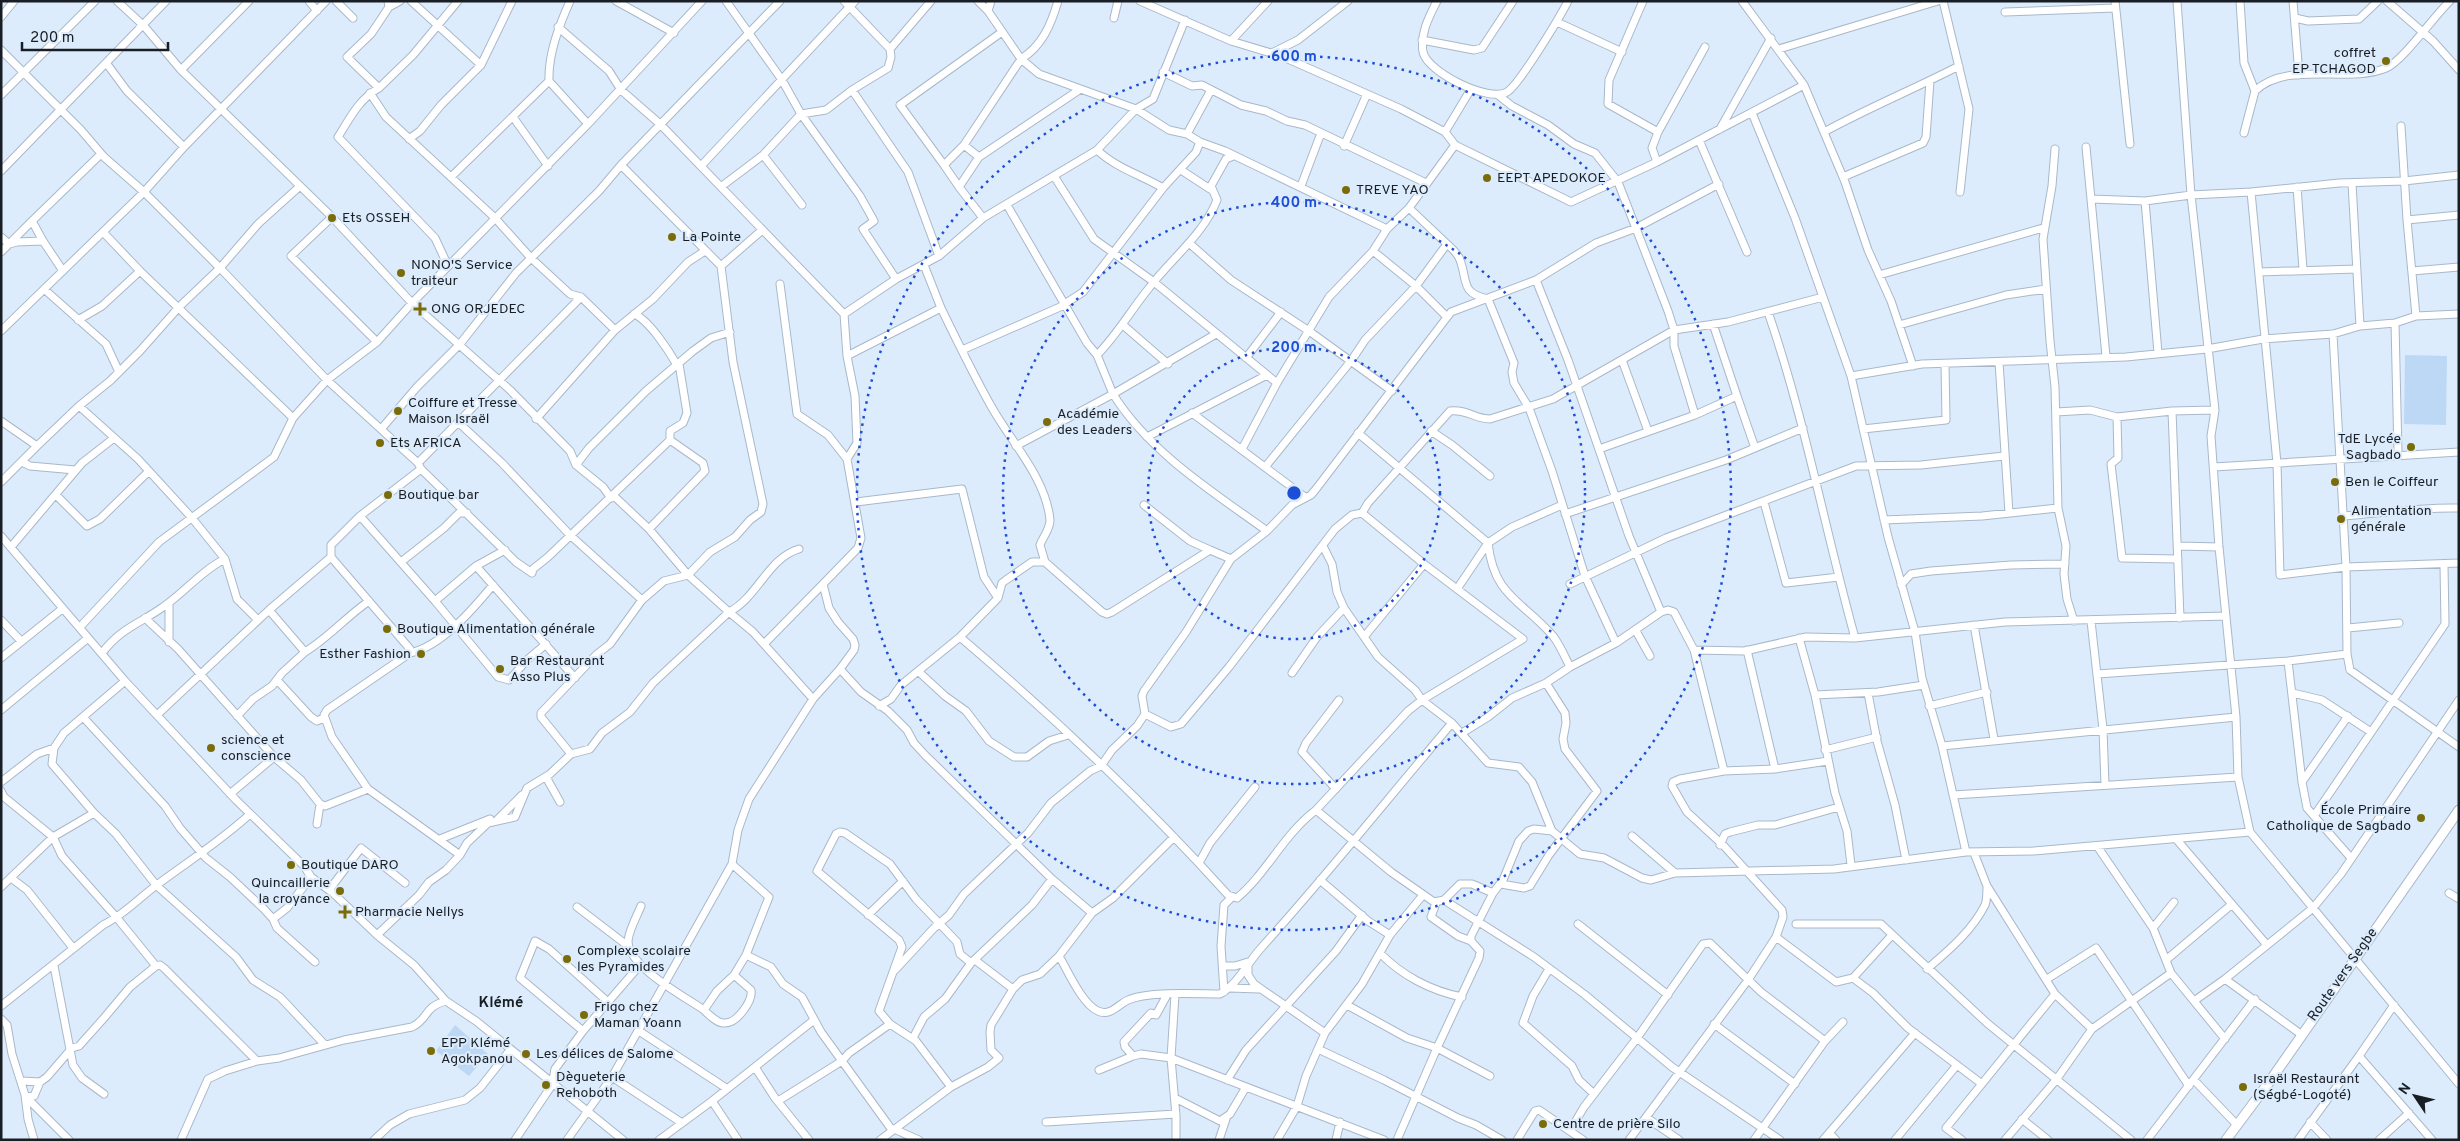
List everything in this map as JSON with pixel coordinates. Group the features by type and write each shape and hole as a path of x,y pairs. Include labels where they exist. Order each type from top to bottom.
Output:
{"main road":[{"name":"Route vers Segbe","path":"2226,1140 2457,815"}],"street":[{"path":"1,17 14,1"},
{"path":"1,95 95,1"},
{"path":"117,1 144,26 181,70 222,108 299,187 332,217 412,303 460,344 570,451 576,465 603,487 610,498"},
{"path":"1,171 144,26 166,1"},
{"path":"181,70 249,1"},
{"path":"309,1 317,11"},
{"path":"1,331 144,192 184,147 326,1"},
{"path":"336,1 353,18"},
{"path":"379,88 347,57 371,34 388,4 400,1"},
{"path":"411,1 481,65"},
{"path":"448,266 435,238 338,137 355,109 413,55 458,1"},
{"path":"410,138 420,131 441,105 481,65 512,1"},
{"path":"570,1 558,27 549,71 549,81 588,124"},
{"path":"616,1 674,33"},
{"path":"80,627 159,542 274,457 293,418 327,380 377,342 412,303 621,90 702,1"},
{"path":"726,1 782,80 801,114 860,196 874,221 863,229 896,279"},
{"path":"382,428 418,387 460,344 516,273 599,192 621,165 780,1"},
{"path":"722,186 763,155 801,114 826,110 852,90 888,68 892,56 890,49 853,4 844,1"},
{"path":"890,49 931,1"},
{"path":"978,1 988,11 1021,59 1040,74 1136,109 1169,130 1188,134 1200,142 1301,186 1387,229"},
{"path":"988,11 992,1"},
{"path":"944,165 964,145 1021,59 1032,52 1046,32 1058,1"},
{"path":"1114,18 1118,1"},
{"path":"1140,1 1231,41 1272,53 1367,94 1445,132 1455,146 1571,202 1618,182 1804,85"},
{"path":"1231,41 1268,1"},
{"path":"1437,1 1424,30 1422,40 1423,54 1428,62 1471,89 1498,95 1512,106 1548,125 1574,144 1595,153 1618,182 1674,330 1674,346 1695,415"},
{"path":"1422,40 1474,50 1482,48 1513,1"},
{"path":"1498,95 1511,89 1557,22 1568,1"},
{"path":"1742,1 1804,85 1843,177 1913,366"},
{"path":"1779,49 1938,1"},
{"path":"1943,1 1969,115 1960,192"},
{"path":"2177,1 2191,194 2215,410 2211,436 2219,547 2236,717 2238,776 2250,832 2459,1084"},
{"path":"2240,1 2244,63 2255,91"},
{"path":"2293,1 2299,75"},
{"path":"2295,18 2308,20 2359,19 2378,1"},
{"path":"2387,1 2423,32 2459,70"},
{"path":"2244,133 2255,91 2266,82 2299,75 2363,73 2386,68 2423,32 2436,13 2450,1"},
{"path":"1272,53 1286,48 1344,2"},
{"path":"1641,2 1609,80 1608,104 1658,132"},
{"path":"700,166 853,4"},
{"path":"2005,12 2115,4 2130,144"},
{"path":"844,314 896,279 939,256 983,218 1007,206 1097,150 1136,109 1153,99 1185,20"},
{"path":"1557,22 1622,52"},
{"path":"558,27 609,71 621,90 660,124 722,186 761,230 844,314 847,356 855,396 857,443 847,459"},
{"path":"983,218 900,105 1002,32"},
{"path":"1720,129 1771,38"},
{"path":"1657,162 1652,148 1658,132 1705,47"},
{"path":"1,50 61,110 101,154 144,192 220,268 327,380 382,428 516,562 532,573 533,569 548,557 670,440 670,431 683,423 687,413 684,385 679,364 645,322 634,314"},
{"path":"107,64 127,91 184,147"},
{"path":"1824,132 1863,111 1897,98 1959,66"},
{"path":"1163,72 1192,86 1202,85 1242,105 1287,121 1305,125 1344,146 1380,160 1426,183"},
{"path":"452,177 549,81"},
{"path":"1843,177 1923,143 1926,137 1930,81"},
{"path":"1445,132 1471,89"},
{"path":"852,90 908,172 939,256"},
{"path":"959,187 979,157 1080,90"},
{"path":"1188,134 1211,90"},
{"path":"370,93 386,117 495,218 531,258 570,294 581,297 615,330"},
{"path":"1344,146 1367,94"},
{"path":"1752,113 1793,211 1851,376 1884,520 1914,632 1929,706 1942,746 1970,852 1987,886 2048,979 2055,994 2092,1029"},
{"path":"513,117 548,166"},
{"path":"2401,126 2406,220 2416,316"},
{"path":"1301,186 1321,133"},
{"path":"1699,140 1747,252"},
{"path":"962,350 1064,304 1084,292 1163,188 1196,152 1200,142"},
{"path":"964,145 979,157"},
{"path":"1242,448 1277,383 1329,297 1373,252 1387,229 1409,208 1455,146"},
{"path":"2086,147 2106,356"},
{"path":"2055,149 2052,186 2043,228 2056,412 2058,508 2066,546 2067,599 2074,620"},
{"path":"1097,150 1110,162 1143,176 1163,188"},
{"path":"1,252 101,154"},
{"path":"763,155 802,205"},
{"path":"1210,189 1226,159 1233,156"},
{"path":"571,754 541,717 541,713 610,644 642,600 650,596 664,581 688,575 710,552 735,537 750,520 762,512 763,504 733,362 721,266 621,165"},
{"path":"1097,355 1123,325 1154,282 1189,243 1217,202 1210,189 1181,170"},
{"path":"2091,199 2145,201 2191,194 2251,192 2459,175"},
{"path":"1054,176 1094,239 1154,282 1277,383"},
{"path":"2352,183 2360,326"},
{"path":"891,974 938,924 949,915 964,894 1016,845 1051,803 1090,771 1101,766 1112,750 1137,726 1145,714 1142,696 1144,691 1186,632 1231,559 1267,531 1292,505 1316,489 1392,391 1446,316 1536,280 1596,243 1636,228 1719,184"},
{"path":"1,482 79,406 119,372 179,307 220,268 258,224 299,187"},
{"path":"2297,188 2303,270"},
{"path":"2251,192 2263,339 2277,463 2280,510 2280,575 2346,567 2459,563"},
{"path":"2145,201 2158,353"},
{"path":"1007,206 1056,286 1064,304 1097,355 1113,394 1130,419 1147,437 1195,478 1267,531"},
{"path":"1409,208 1460,258 1469,290 1478,296 1488,299"},
{"path":"2406,220 2459,215"},
{"path":"332,217 291,256 377,342"},
{"path":"32,221 63,271"},
{"path":"1879,276 2043,228"},
{"path":"721,266 761,230"},
{"path":"103,232 140,271 293,418"},
{"path":"1,237 9,244"},
{"path":"9,244 43,241"},
{"path":"1189,243 1231,280 1309,331 1392,391"},
{"path":"1266,466 1351,361 1365,340 1416,286 1447,244"},
{"path":"536,419 615,330 653,299 688,262 706,251"},
{"path":"1373,252 1416,286 1446,316"},
{"path":"924,265 941,308 962,350 992,407 1032,470 1044,497 1050,521 1040,545 1045,562 1107,614 1171,576 1210,550"},
{"path":"2412,271 2459,268"},
{"path":"2259,272 2357,269"},
{"path":"78,320 102,306 140,271"},
{"path":"1536,280 1617,497 1636,554 1648,576 1661,612"},
{"path":"764,644 823,584 860,543 861,538 847,459 828,435 797,414 780,284"},
{"path":"44,289 106,344 119,372"},
{"path":"1899,325 2006,295 2046,289"},
{"path":"410,653 409,646 331,557 331,545 360,516 420,466 581,297"},
{"path":"1145,714 1171,727 1181,724 1343,522 1352,515 1362,512 1398,468 1450,412 1466,411 1484,419 1490,419 1529,408 1553,399 1674,330 1768,312 1823,297"},
{"path":"1488,299 1514,363 1512,372 1514,383 1529,408 1552,472 1585,576 1616,643"},
{"path":"847,356 941,308"},
{"path":"1246,358 1281,312"},
{"path":"1768,312 1803,428 1815,484 1855,638"},
{"path":"1851,376 1913,366 2207,349 2263,339 2333,334 2360,326 2395,323 2416,316 2459,314"},
{"path":"2395,323 2398,454"},
{"path":"1713,324 1754,448"},
{"path":"1123,325 1168,364"},
{"path":"576,465 626,411 678,365 711,338 730,332"},
{"path":"1016,446 1168,364 1216,334"},
{"path":"2333,334 2350,670 2459,747"},
{"path":"1622,360 1648,431"},
{"path":"1999,362 2009,513"},
{"path":"1863,429 1946,420 1945,364"},
{"path":"1147,437 1267,375"},
{"path":"1599,449 1695,415 1737,396"},
{"path":"79,406 114,438 192,518 225,559 237,599 258,620"},
{"path":"2056,412 2090,410 2116,417 2172,411 2215,410"},
{"path":"2172,411 2180,618"},
{"path":"1192,413 1242,448 1305,497"},
{"path":"2116,417 2118,458 2111,464 2122,558 2178,559"},
{"path":"1,421 37,446"},
{"path":"459,423 502,463 570,535 642,600"},
{"path":"1565,514 1726,460 1803,428"},
{"path":"1431,431 1463,452 1490,476"},
{"path":"1358,433 1488,543 1491,563 1498,582 1554,637 1570,666"},
{"path":"12,547 75,470 114,438"},
{"path":"649,529 705,471 703,462 670,440"},
{"path":"2214,467 2398,454 2459,452"},
{"path":"1570,584 1666,538 1815,484 1856,466 1921,465 2004,456"},
{"path":"22,462 30,466 75,470"},
{"path":"56,495 87,526 100,519 148,472"},
{"path":"856,502 962,489 984,577 998,598"},
{"path":"610,498 614,496 649,529 688,575 764,644 813,699"},
{"path":"1764,502 1786,583 1839,578"},
{"path":"1144,504 1190,542 1231,559"},
{"path":"1457,589 1488,543 1512,527 1562,506"},
{"path":"2343,516 2373,515 2429,507 2459,508"},
{"path":"1884,520 2009,513 2058,508"},
{"path":"1227,990 1222,966 1224,905 1232,897 1239,896 1303,820 1316,810 1392,727 1422,700 1523,639 1424,564 1362,512"},
{"path":"401,562 444,528 459,513 467,513"},
{"path":"360,516 435,601 498,677 508,680 526,660 546,644"},
{"path":"1,536 125,681 230,794 304,866 311,877 414,965 446,1001 476,1021 552,1085 623,1140"},
{"path":"1323,546 1328,556 1344,608 1378,657 1415,690 1422,700 1452,723 1488,763 1497,766 1512,764 1519,767 1532,782 1552,831"},
{"path":"2178,546 2219,547"},
{"path":"377,935 460,855 467,843 488,823 515,817 526,791 546,777 571,754 590,749 605,731 630,712 653,683 743,602 771,569 793,551 800,549"},
{"path":"435,601 476,566 505,550"},
{"path":"1310,564 1316,559 1328,556"},
{"path":"158,715 258,620 331,557"},
{"path":"102,653 112,640 127,627 169,602 225,559"},
{"path":"878,706 891,699 901,685 960,637 998,598 1002,583 1032,562 1045,562"},
{"path":"1364,637 1424,564"},
{"path":"1896,566 1911,574 2011,565 2065,564"},
{"path":"2314,816 2445,624 2444,565"},
{"path":"476,566 574,678"},
{"path":"1901,585 1911,574"},
{"path":"567,1140 612,1077 732,864 738,830 749,799 813,699 840,669 855,645 834,618 823,584"},
{"path":"276,680 318,721 324,718 327,710 410,653 431,645 476,606 494,586"},
{"path":"237,716 252,699 272,686 305,652 322,642 346,617 369,601"},
{"path":"169,602 169,642"},
{"path":"1292,673 1317,637 1344,608"},
{"path":"1,658 62,609"},
{"path":"269,610 305,652"},
{"path":"1462,733 1488,717 1512,698 1546,683 1570,666 1616,643 1661,612 1668,610 1674,612 1694,650 1724,771"},
{"path":"1694,650 1748,650 1799,638 1855,638 2030,620 2091,621 2226,616"},
{"path":"145,618 274,756 301,780 320,804 325,806 368,789"},
{"path":"1,620 21,641"},
{"path":"2091,621 2103,729 2105,785"},
{"path":"2348,628 2399,623"},
{"path":"1974,625 1988,692 1994,739"},
{"path":"1636,630 1650,656"},
{"path":"960,637 1006,676 1101,766 1232,897"},
{"path":"2,709 88,638"},
{"path":"1799,638 1815,695 1828,761 1847,831 1851,865"},
{"path":"1748,650 1775,769"},
{"path":"2097,674 2288,661 2348,654"},
{"path":"2288,661 2302,782 2307,808 2351,858"},
{"path":"840,669 860,692 888,711 907,730 914,743 926,756 1016,845 1032,857 1052,879 1092,913"},
{"path":"919,672 945,696 966,711 989,741 1014,757 1027,757 1049,742 1068,735"},
{"path":"125,681 64,733 54,748 52,764 94,813 116,834 156,885 236,957 253,980 280,997 325,1045"},
{"path":"1501,884 1524,888 1530,886 1597,790 1564,749 1565,713 1546,683"},
{"path":"1815,695 1868,693 1924,685"},
{"path":"1929,706 1988,692"},
{"path":"2293,692 2322,700 2371,732"},
{"path":"1868,693 1906,860"},
{"path":"1336,789 1302,752 1306,743 1339,700"},
{"path":"2194,1000 2226,978 2313,908 2351,858 2459,700"},
{"path":"2302,782 2348,716"},
{"path":"83,717 165,806 201,853 230,877 273,919 277,928 315,962"},
{"path":"1942,746 1994,739 2236,717"},
{"path":"324,718 332,737 368,789 460,855"},
{"path":"1058,956 1088,1004 1099,1012 1110,1012 1129,1000 1148,995 1220,994 1227,990 1248,962 1320,880 1452,723"},
{"path":"1826,750 1877,736"},
{"path":"1,782 37,754 54,748"},
{"path":"230,794 274,756"},
{"path":"1630,1140 1678,1072 1748,980 1776,937 1783,917 1782,910 1684,808 1672,786 1675,780 1724,771 1775,769 1828,761"},
{"path":"1954,795 2238,776"},
{"path":"546,777 560,802"},
{"path":"1199,863 1210,843 1255,787"},
{"path":"2,796 53,837 62,856 117,918 156,966"},
{"path":"317,824 320,804"},
{"path":"1720,845 1725,834 1730,832 1753,826 1774,825 1839,806"},
{"path":"1316,810 1352,841 1436,903"},
{"path":"1,887 53,837 94,813"},
{"path":"1,1006 54,966 73,948 103,925 117,918 156,885 201,853 250,814"},
{"path":"440,840 487,819 496,820"},
{"path":"1471,941 1470,936 1493,892 1501,884 1522,836 1534,829 1552,831 1580,854 1604,858 1642,878 1651,880 1675,873 1812,870 1970,852 2034,851 2177,840 2250,832"},
{"path":"951,1087 913,1038 890,1024 878,1011 902,950 901,944 817,870 838,832 845,833 890,864 916,899 955,940 960,954 1013,989"},
{"path":"1632,836 1675,873"},
{"path":"880,1140 951,1087 988,1067 999,1058 991,1050 991,1024 1013,989 1022,980 1040,974 1058,956 1092,913 1113,898 1174,837"},
{"path":"2177,840 2267,945"},
{"path":"2097,846 2153,928 2171,973 2225,1039"},
{"path":"328,890 361,848 405,883"},
{"path":"704,1010 717,991 734,975 746,955 769,895 732,864"},
{"path":"273,919 286,908 311,877"},
{"path":"11,878 27,890 73,948"},
{"path":"913,1038 922,1019 945,999 973,961 1032,905 1052,879"},
{"path":"868,915 903,880"},
{"path":"1320,880 1362,915 1390,935"},
{"path":"1397,1140 1414,1096 1462,997 1480,954 1478,948 1471,941 1458,936 1431,917 1436,903 1444,900 1460,884 1472,884 1493,892"},
{"path":"1927,969 1954,947 1971,924 1985,904 1987,886"},
{"path":"2449,893 2459,899"},
{"path":"1277,1140 1297,1106 1306,1076 1325,1034 1347,1005 1390,935 1423,895"},
{"path":"1444,900 1479,920 1549,968 1678,1072 1780,1140"},
{"path":"2153,928 2174,902"},
{"path":"2166,960 2231,905"},
{"path":"628,946 628,939 641,906"},
{"path":"577,907 628,946 640,965 725,1024 745,1009 751,997 751,990 734,975"},
{"path":"1227,1080 1246,1050 1336,951 1362,915"},
{"path":"1796,924 1877,923 2013,1044 2131,1140"},
{"path":"1578,924 1668,994"},
{"path":"1776,937 1836,982 1852,978 1892,935"},
{"path":"583,1031 520,978 535,941 549,949 608,1002"},
{"path":"1571,1129 1594,1094 1706,942 1710,943 1748,980 1825,1041"},
{"path":"2048,979 2096,948 2132,1002 2191,1083 2236,1125"},
{"path":"1380,953 1413,980 1450,995 1462,997"},
{"path":"746,955 770,967 783,984 802,997 814,1020 842,1061 893,1129 919,1140"},
{"path":"1222,966 1235,966 1248,962"},
{"path":"1248,962 1250,980 1325,1034"},
{"path":"26,1097 34,1096 40,1082 71,1050 81,1044 130,987 156,966 160,965 257,1061"},
{"path":"515,1140 552,1085 555,1070 583,1031 640,965"},
{"path":"54,966 73,1065 97,1091 104,1094"},
{"path":"1549,968 1533,996 1523,1022 1572,1066 1579,1080 1594,1094"},
{"path":"2005,1140 2056,1080 2092,1029 2171,973"},
{"path":"1852,978 1873,993 1915,1033 1982,1084"},
{"path":"2226,978 2302,1035"},
{"path":"1227,990 1261,989"},
{"path":"1962,1140 1946,1128 2055,994"},
{"path":"1133,1056 1125,1047 1124,1042 1151,1013 1156,1015 1171,995"},
{"path":"1171,995 1171,1058 1176,1114 1176,1140"},
{"path":"2147,1140 2255,999"},
{"path":"181,1140 208,1079 225,1071 257,1061 279,1058 325,1045 412,1027 418,1024 433,1005 446,1001"},
{"path":"1347,1005 1407,1038 1437,1048 1490,1076"},
{"path":"2298,1140 2394,1005"},
{"path":"1,1018 7,1025 12,1054 26,1097 28,1119 34,1140"},
{"path":"659,1140 712,1101 814,1020"},
{"path":"1754,1140 1825,1041 1843,1022"},
{"path":"778,1101 842,1061 890,1024"},
{"path":"1714,1024 1795,1084"},
{"path":"639,1031 726,1088"},
{"path":"1823,1140 1915,1033"},
{"path":"1318,1049 1465,1122 1476,1125 1502,1140"},
{"path":"374,1140 400,1118 465,1100 480,1088 510,1050"},
{"path":"1099,1070 1141,1054 1171,1058 1384,1140"},
{"path":"2359,1056 2432,1140"},
{"path":"1895,1140 1957,1065"},
{"path":"755,1067 778,1101 809,1140"},
{"path":"612,1077 682,1123"},
{"path":"22,1081 40,1082"},
{"path":"1219,1140 1226,1119 1246,1087"},
{"path":"26,1097 69,1140"},
{"path":"1175,1098 1216,1120 1226,1119"},
{"path":"712,1101 738,1140"},
{"path":"1517,1140 1537,1110 1571,1129 1583,1140"},
{"path":"2378,1140 2409,1113"},
{"path":"1046,1122 1176,1114"},
{"path":"1647,1118 1679,1140"},
{"path":"2022,1119 2048,1140"},
{"path":"1336,1140 1340,1122"},
{"path":"2310,1122 2327,1140"},
{"path":"1829,1133 1836,1140"}],"shaded area":[{"path":"2405,355 2447,356 2446,425 2404,424"},
{"path":"455,1025 488,1054 469,1076 436,1051"}],"place":[{"name":"coffret EP TCHAGOD","path":"2386,61"},
{"name":"EEPT APEDOKOE","path":"1487,178"},
{"name":"TREVE YAO","path":"1346,190"},
{"name":"Ets OSSEH","path":"332,218"},
{"name":"La Pointe","path":"672,237"},
{"name":"NONO'S Service traiteur","path":"401,273"},
{"name":"ONG ORJEDEC","path":"420,309"},
{"name":"Coiffure et Tresse Maison Israël","path":"398,411"},
{"name":"Académie des Leaders","path":"1047,422"},
{"name":"Ets AFRICA","path":"380,443"},
{"name":"TdE Lycée Sagbado","path":"2411,447"},
{"name":"Ben le Coiffeur","path":"2335,482"},
{"name":"Boutique bar","path":"388,495"},
{"name":"Alimentation générale","path":"2341,519"},
{"name":"Boutique Alimentation générale","path":"387,629"},
{"name":"Esther Fashion","path":"421,654"},
{"name":"Bar Restaurant Asso Plus","path":"500,669"},
{"name":"science et conscience","path":"211,748"},
{"name":"École Primaire Catholique de Sagbado","path":"2421,818"},
{"name":"Boutique DARO","path":"291,865"},
{"name":"Quincaillerie la croyance","path":"340,891"},
{"name":"Pharmacie Nellys","path":"345,912"},
{"name":"Complexe scolaire les Pyramides","path":"567,959"},
{"name":"Frigo chez Maman Yoann","path":"584,1015"},
{"name":"EPP Klémé Agokpanou","path":"431,1051"},
{"name":"Les délices de Salome","path":"526,1054"},
{"name":"Dègueterie Rehoboth","path":"546,1085"},
{"name":"Israël Restaurant (Ségbé-Logoté)","path":"2243,1087"},
{"name":"Centre de prière Silo","path":"1543,1124"}],"district":[{"name":"Klémé","path":"501,1003"}]}
